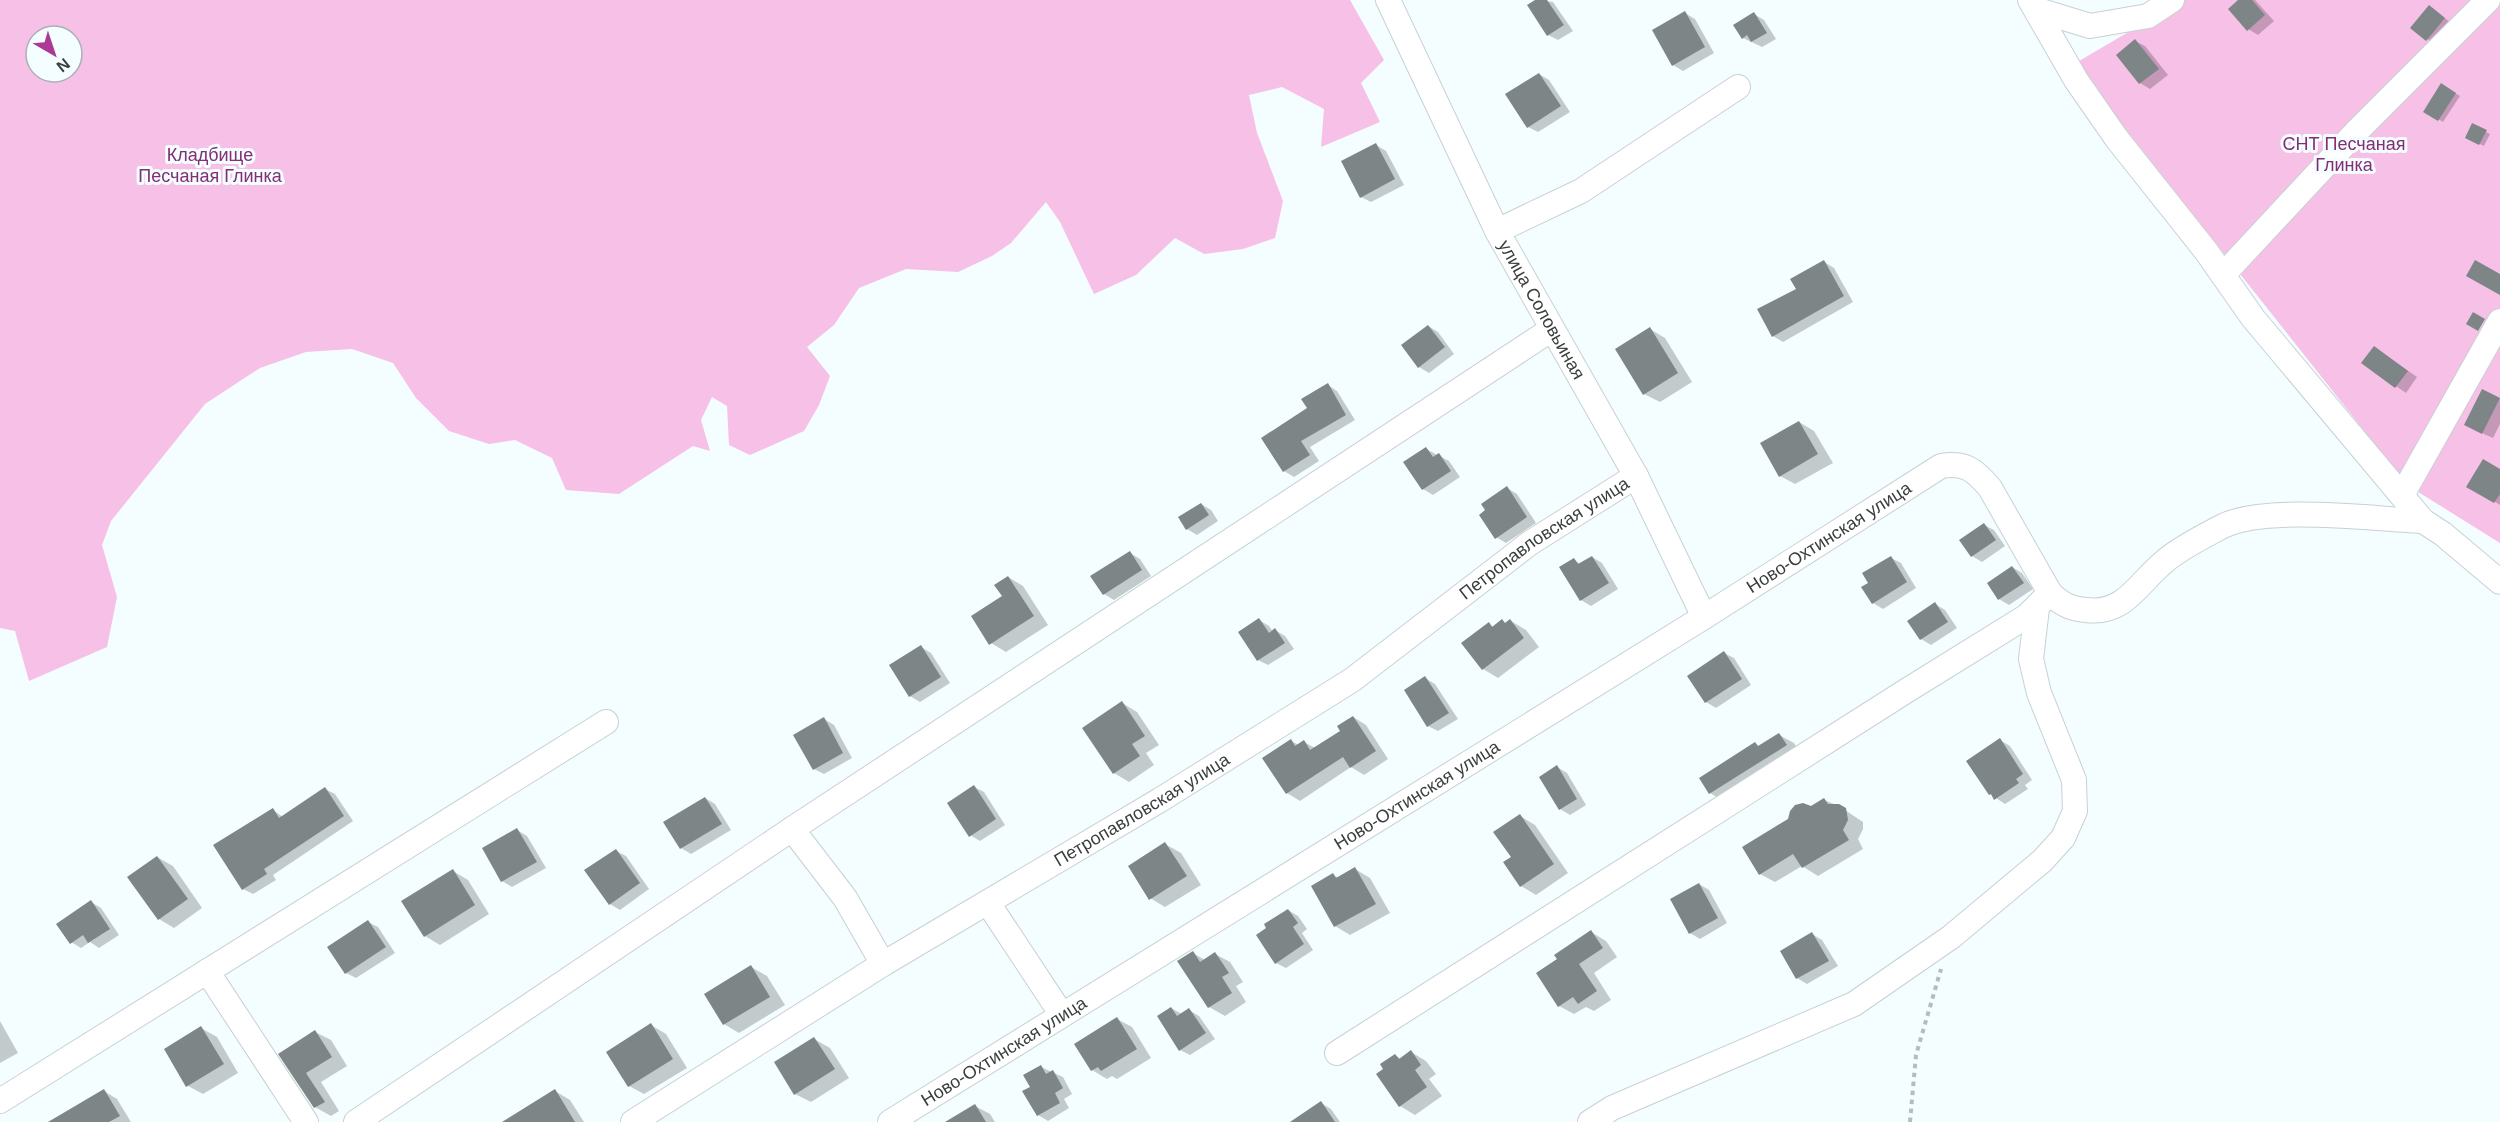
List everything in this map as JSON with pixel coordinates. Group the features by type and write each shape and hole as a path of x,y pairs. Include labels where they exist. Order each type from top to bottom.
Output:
{"street":[{"name":"улица Соловьиная","path":"1388,0 1497,231 1636,477 1704,617"},
{"path":"2034,5 2090,26 2148,16 2172,0"},
{"path":"2223,274 2358,130 2488,0"},
{"path":"2034,5 2089,100 2223,274 2253,318 2423,521 2443,534 2500,582"},
{"path":"1497,231 1581,191 1738,87"},
{"path":"2402,495 2500,321"},
{"path":"356,1122 792,828 1552,329"},
{"name":"Ново-Охтинская улица","path":"890,1122 1704,617 1941,466 1955,464 1967,468 1978,475 1990,488 2044,600"},
{"name":"Петропавловская улица","path":"633,1122 883,964 1160,800 1352,680 1530,543 1636,477"},
{"path":"2044,600 2058,602 2074,609 2094,611 2114,608 2165,561 2225,525 2274,515 2423,521"},
{"path":"1590,1122 1612,1108 1854,1004 1951,936 2042,861 2063,838 2075,811 2074,780 2039,693 2031,659 2044,600"},
{"path":"1337,1053 1896,697 2028,616 2044,600"},
{"path":"0,1101 606,722"},
{"path":"792,828 845,898 883,964"},
{"path":"988,903 1062,1015"},
{"path":"207,971 306,1122"}],"path":[{"path":"1910,1122 1916,1055 1951,936"}],"green space":[{"name":"Кладбище Песчаная Глинка","path":"0,0 1350,0 1384,60 1361,83 1380,122 1321,147 1324,109 1282,87 1249,95 1257,133 1283,201 1275,238 1243,249 1204,254 1175,238 1136,275 1094,294 1060,222 1046,202 1011,243 992,256 958,272 906,269 859,288 834,325 807,347 830,376 819,405 804,431 750,455 729,445 727,406 712,397 701,420 710,451 693,446 619,494 566,490 552,458 515,440 489,444 449,431 416,398 393,363 352,349 306,352 260,368 205,404 111,521 102,545 117,597 107,647 29,681 15,631 0,628"},
{"name":"СНТ Песчаная Глинка","path":"2183,0 2500,0 2500,543 2407,485 2074,64"}],"building":[{"path":"1535,0 1547,0 1564,25 1547,36 1527,5"},
{"path":"2238,0 2252,0 2265,15 2247,31 2228,9"},
{"path":"2429,5 2445,18 2426,41 2410,28"},
{"path":"1685,11 1705,47 1672,66 1652,30"},
{"path":"1754,12 1767,33 1751,42 1747,35 1742,39 1733,25"},
{"path":"2135,39 2159,69 2139,84 2116,55"},
{"path":"1539,73 1561,106 1527,128 1505,94"},
{"path":"2441,83 2456,93 2438,121 2423,112"},
{"path":"2472,123 2487,130 2479,145 2465,138"},
{"path":"1376,143 1395,179 1360,198 1341,161"},
{"path":"1824,260 1844,296 1772,337 1757,309 1796,289 1790,279"},
{"path":"2475,260 2500,274 2500,295 2466,276"},
{"path":"2473,312 2485,319 2478,331 2466,324"},
{"path":"1428,325 1445,347 1418,368 1401,345"},
{"path":"1650,327 1678,373 1643,395 1615,349"},
{"path":"2374,346 2408,371 2395,388 2361,363"},
{"path":"1328,383 1346,415 1301,441 1310,455 1283,472 1261,438 1307,408 1301,399"},
{"path":"2482,389 2500,398 2482,434 2464,425"},
{"path":"1799,421 1818,454 1779,477 1760,443"},
{"path":"1426,447 1433,457 1439,453 1451,471 1422,490 1403,462"},
{"path":"2483,459 2500,469 2500,494 2494,503 2466,487"},
{"path":"1507,486 1527,517 1495,539 1479,515 1485,510 1481,504"},
{"path":"1201,503 1209,515 1186,530 1178,517"},
{"path":"1984,523 1996,540 1971,557 1959,540"},
{"path":"1130,551 1142,570 1103,595 1090,576"},
{"path":"1592,556 1609,583 1580,601 1559,567 1574,558 1578,564"},
{"path":"1891,556 1907,582 1872,604 1861,587 1868,583 1862,573"},
{"path":"2012,566 2024,583 1998,600 1987,583"},
{"path":"1008,576 1034,616 989,645 971,616 1002,596 994,585"},
{"path":"1935,602 1948,622 1920,640 1907,621"},
{"path":"1259,618 1269,633 1275,628 1285,643 1257,661 1238,632"},
{"path":"1502,619 1505,623 1510,619 1524,638 1482,670 1461,643 1489,622 1492,627"},
{"path":"921,645 941,677 909,697 889,665"},
{"path":"1724,651 1742,679 1705,703 1687,676"},
{"path":"1425,676 1449,713 1427,727 1404,690"},
{"path":"1122,701 1145,736 1132,744 1140,756 1113,774 1082,728"},
{"path":"1353,716 1376,751 1350,768 1343,757 1286,794 1262,758 1291,739 1295,746 1304,740 1310,750 1340,731 1337,726"},
{"path":"824,717 843,753 813,770 793,735"},
{"path":"1779,733 1787,745 1709,794 1699,778 1755,742 1758,746"},
{"path":"2000,738 2023,774 2016,779 2019,783 1994,800 1966,761"},
{"path":"1557,765 1577,799 1559,810 1539,777"},
{"path":"974,785 996,819 969,837 947,803"},
{"path":"325,787 344,816 264,869 267,874 242,890 213,845 273,808 279,818"},
{"path":"705,797 722,824 680,849 663,822"},
{"path":"1824,798 1828,804 1839,804 1846,808 1848,820 1843,830 1849,840 1802,868 1793,854 1759,875 1742,847 1788,819 1795,805 1803,803 1811,806"},
{"path":"1520,814 1554,864 1520,887 1503,862 1511,857 1493,832"},
{"path":"517,828 537,862 501,882 482,848"},
{"path":"1165,842 1187,876 1149,900 1128,866"},
{"path":"616,849 640,883 609,905 584,870"},
{"path":"157,856 188,899 158,920 127,877"},
{"path":"1355,867 1376,904 1334,927 1311,886 1333,873 1336,878"},
{"path":"453,869 475,905 424,937 401,901"},
{"path":"1699,883 1718,918 1689,934 1670,899"},
{"path":"91,900 110,929 88,943 83,935 70,944 56,924"},
{"path":"1288,909 1298,923 1293,927 1304,944 1275,964 1256,935 1266,928 1264,924"},
{"path":"368,920 386,947 345,974 327,947"},
{"path":"1591,930 1603,948 1579,964 1597,991 1578,1004 1573,997 1558,1007 1536,973 1557,959 1554,955"},
{"path":"1812,932 1829,961 1796,979 1780,951"},
{"path":"1193,951 1200,962 1215,952 1229,973 1222,977 1232,993 1208,1008 1177,961"},
{"path":"751,965 770,997 723,1025 704,994"},
{"path":"1171,1007 1177,1016 1189,1008 1206,1033 1179,1051 1157,1016"},
{"path":"1117,1017 1137,1049 1101,1071 1098,1067 1091,1071 1074,1044"},
{"path":"651,1023 673,1059 628,1087 606,1052"},
{"path":"201,1026 224,1064 186,1087 164,1049"},
{"path":"315,1030 332,1057 306,1073 325,1102 314,1108 278,1054"},
{"path":"814,1037 835,1069 794,1095 774,1062"},
{"path":"1411,1050 1421,1065 1415,1070 1427,1087 1399,1107 1376,1074 1383,1069 1380,1064 1395,1054 1399,1059"},
{"path":"1041,1065 1046,1074 1053,1070 1063,1088 1055,1093 1060,1103 1037,1116 1022,1091 1030,1087 1023,1075"},
{"path":"104,1089 120,1116 109,1122 48,1122"},
{"path":"555,1089 575,1122 502,1122"},
{"path":"1321,1101 1335,1122 1290,1122"},
{"path":"975,1104 986,1122 945,1122"}]}
